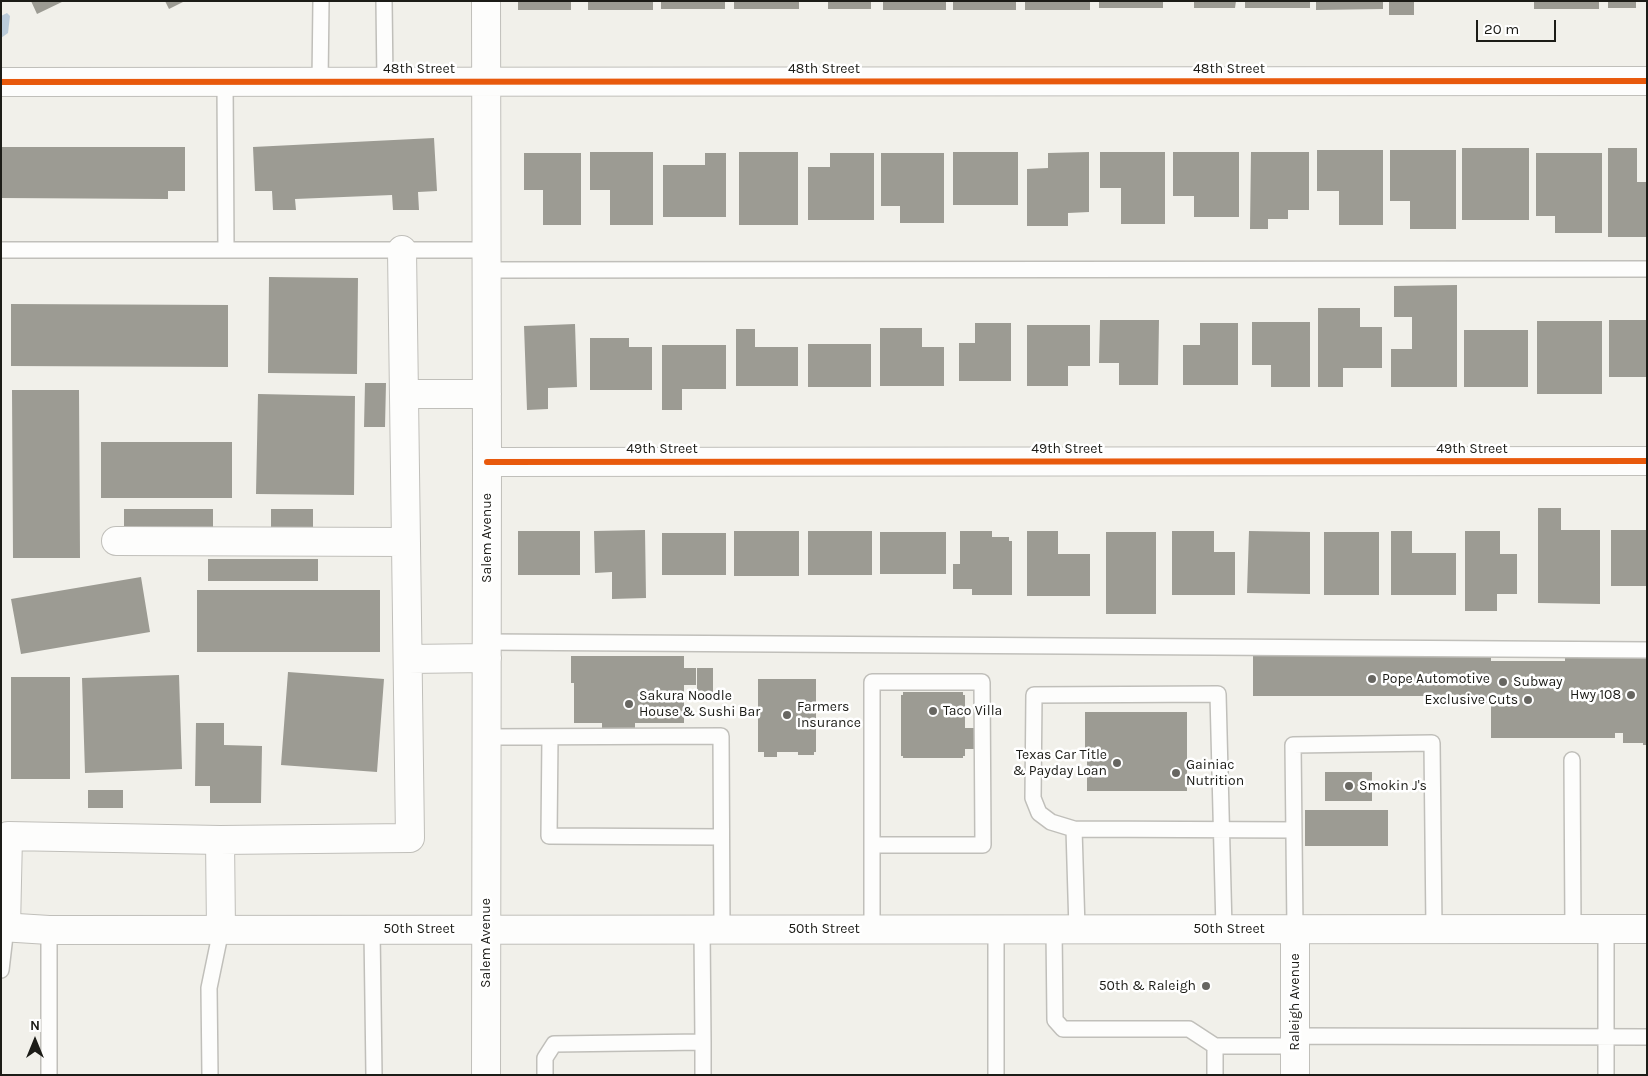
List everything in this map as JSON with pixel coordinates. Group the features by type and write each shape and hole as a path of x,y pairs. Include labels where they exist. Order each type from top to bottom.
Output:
{"street":[{"name":"Salem Avenue","path":"486,1 486,1075"},
{"name":"48th Street","path":"1,82 1647,81"},
{"path":"4,927 8,836 220,840 410,838 402,250"},
{"path":"404,394 487,394"},
{"name":"49th Street","path":"487,462 1647,461"},
{"path":"116,542 406,542"},
{"path":"408,659 487,650"},
{"path":"220,840 222,930"},
{"name":"50th Street","path":"4,927 49,930 1647,929"},
{"name":"Raleigh Avenue","path":"1295,929 1295,1075"}],"lane":[{"path":"320,82 321,1"},
{"path":"384,1 385,82"},
{"path":"225,82 226,250"},
{"path":"1,250 402,250 486,260 1647,269"},
{"path":"487,650 1647,650"},
{"path":"872,845 982,845 982,682 872,682 872,845 872,929"},
{"path":"1224,929 1222,831 1218,694 1034,695 1032,798 1038,813 1051,822 1074,829 1222,831 1294,830"},
{"path":"486,737 721,736 721,837 703,1042 703,1075"},
{"path":"550,737 549,836 721,837"},
{"path":"1295,929 1293,745 1432,743 1434,929"},
{"path":"1572,760 1573,929"},
{"path":"1074,829 1066,929 1054,1020 1063,1029 1189,1029 1215,1046 1295,1041 1647,1037"},
{"path":"1,970 4,927"},
{"path":"996,929 996,1075"},
{"path":"1606,929 1606,1075"},
{"path":"49,930 49,1075"},
{"path":"210,1075 209,988 222,930"},
{"path":"372,930 374,1075"},
{"path":"545,1075 544,1058 554,1044 703,1042"},
{"path":"1215,1046 1215,1075"}],"water":[{"path":"7,13 10,16 8,33 1,38 1,16"}],"building":[{"path":"31,1 64,1 37,14"},
{"path":"165,1 185,1 169,9"},
{"path":"518,1 571,1 571,10 518,10"},
{"path":"588,1 653,1 653,10 588,10"},
{"path":"661,1 725,1 725,9 661,9"},
{"path":"734,1 799,1 799,9 734,9"},
{"path":"828,1 871,1 871,9 828,9"},
{"path":"883,1 946,1 946,10 883,10"},
{"path":"953,1 1016,1 1016,10 953,10"},
{"path":"1025,1 1090,1 1090,10 1025,10"},
{"path":"1099,1 1163,1 1163,8 1099,8"},
{"path":"1194,1 1236,1 1235,8 1194,8"},
{"path":"1245,1 1310,1 1310,8 1245,8"},
{"path":"1316,1 1383,1 1383,9 1316,10"},
{"path":"1389,1 1414,1 1414,15 1389,15"},
{"path":"1534,1 1599,1 1599,9 1534,9"},
{"path":"1608,1 1636,1 1636,8 1608,8"},
{"path":"434,138 437,191 418,192 419,210 393,210 392,195 295,199 296,210 273,210 272,191 255,191 253,147"},
{"path":"1,147 185,147 185,191 168,191 168,199 1,198"},
{"path":"1462,148 1529,148 1529,220 1462,220"},
{"path":"1608,148 1637,148 1637,182 1647,182 1647,237 1608,237"},
{"path":"1317,150 1383,150 1383,225 1339,225 1339,191 1317,191"},
{"path":"1390,150 1456,150 1456,229 1410,229 1410,201 1390,201"},
{"path":"590,152 653,152 653,225 610,225 610,190 590,190"},
{"path":"739,152 798,152 798,225 739,225"},
{"path":"953,152 1018,152 1018,205 953,205"},
{"path":"1089,152 1089,212 1068,213 1068,226 1027,226 1027,169 1048,168 1048,153"},
{"path":"1100,152 1165,152 1165,224 1121,224 1121,188 1100,188"},
{"path":"1173,152 1239,152 1239,217 1194,217 1194,196 1173,196"},
{"path":"1251,152 1309,152 1309,210 1288,210 1288,219 1268,219 1268,229 1250,229"},
{"path":"524,153 581,153 581,225 543,225 543,190 524,190"},
{"path":"705,153 726,153 726,217 663,217 663,165 705,165"},
{"path":"830,153 874,153 874,220 808,220 808,167 830,167"},
{"path":"881,153 944,153 944,223 900,223 900,206 881,206"},
{"path":"1536,153 1602,153 1602,233 1555,233 1555,216 1536,216"},
{"path":"269,277 358,278 357,374 268,373"},
{"path":"1457,285 1457,387 1391,387 1391,349 1412,349 1412,317 1394,317 1394,286"},
{"path":"11,304 228,305 228,367 11,366"},
{"path":"1318,308 1360,308 1360,327 1382,327 1382,368 1343,368 1343,387 1318,387"},
{"path":"1100,320 1159,320 1158,385 1119,385 1119,363 1099,363"},
{"path":"1609,320 1647,320 1647,377 1609,377"},
{"path":"1537,321 1602,321 1602,394 1537,394"},
{"path":"1252,322 1310,322 1310,387 1271,387 1271,365 1252,365"},
{"path":"975,323 1011,323 1011,381 959,381 959,343 975,343"},
{"path":"1200,323 1238,323 1238,385 1183,385 1183,345 1200,345"},
{"path":"575,324 577,387 548,388 548,409 527,410 524,326"},
{"path":"1027,325 1090,325 1090,366 1068,366 1068,386 1027,386"},
{"path":"880,328 922,328 922,347 944,347 944,386 880,386"},
{"path":"736,329 755,329 755,347 798,347 798,386 736,386"},
{"path":"1464,330 1528,330 1528,387 1464,387"},
{"path":"590,338 629,338 629,347 652,347 652,390 590,390"},
{"path":"808,344 871,344 871,387 808,387"},
{"path":"662,345 726,345 726,389 682,389 682,410 662,410"},
{"path":"365,383 386,383 385,427 364,427"},
{"path":"12,390 79,390 80,558 13,558"},
{"path":"258,394 355,396 354,495 256,494"},
{"path":"101,442 232,442 232,498 101,498"},
{"path":"1538,508 1561,508 1561,530 1600,530 1600,604 1538,603"},
{"path":"124,509 213,509 213,531 124,531"},
{"path":"271,509 313,509 313,529 271,529"},
{"path":"645,530 646,598 612,599 612,572 595,573 594,531"},
{"path":"1611,530 1647,530 1647,586 1611,586"},
{"path":"518,531 580,531 580,575 518,575"},
{"path":"734,531 799,531 799,576 734,576"},
{"path":"808,531 872,531 872,575 808,575"},
{"path":"960,531 992,531 992,537 1009,537 1009,541 1012,541 1012,595 972,595 972,589 953,589 953,564 960,564"},
{"path":"1027,531 1058,531 1058,554 1090,554 1090,596 1027,596"},
{"path":"1172,531 1214,531 1214,552 1235,552 1235,595 1172,595"},
{"path":"1249,531 1310,532 1310,594 1247,593"},
{"path":"1391,531 1412,531 1412,553 1456,553 1456,595 1391,595"},
{"path":"1465,531 1500,531 1500,554 1517,554 1517,594 1497,594 1497,611 1465,611"},
{"path":"880,532 946,532 946,574 880,574"},
{"path":"1106,532 1156,532 1156,614 1106,614"},
{"path":"1324,532 1379,532 1379,595 1324,595"},
{"path":"662,533 726,533 726,575 662,575"},
{"path":"208,559 318,559 318,581 208,581"},
{"path":"141,577 150,632 21,654 11,599"},
{"path":"197,590 380,590 380,652 197,652"},
{"path":"1253,655 1491,655 1491,661 1565,661 1565,658 1615,658 1615,655 1647,655 1647,745 1643,745 1643,743 1623,743 1623,733 1615,733 1615,738 1491,738 1491,703 1434,703 1434,696 1253,696"},
{"name":"Sakura Noodle House & Sushi Bar","path":"571,656 684,656 684,668 696,668 696,685 684,685 684,723 635,723 635,734 602,734 602,723 574,723 574,683 571,683"},
{"path":"697,668 713,668 713,697 697,697"},
{"path":"288,672 384,679 377,772 281,765"},
{"path":"179,675 182,769 85,773 82,678"},
{"path":"11,677 70,677 70,779 11,779"},
{"name":"Farmers Insurance","path":"758,679 816,679 816,752 814,752 814,755 798,755 798,752 777,752 777,757 764,757 764,752 758,752"},
{"name":"Taco Villa","path":"903,692 963,692 963,695 965,695 965,728 977,728 977,749 965,749 965,756 963,758 903,758 901,756 901,695 903,695"},
{"path":"1085,712 1187,712 1187,791 1087,791"},
{"path":"196,723 224,723 224,745 262,746 261,803 210,803 210,786 195,786"},
{"name":"Smokin J's","path":"1325,772 1372,772 1372,801 1325,801"},
{"path":"88,790 123,790 123,808 88,808"},
{"path":"1305,810 1388,810 1388,846 1305,846"}],"cycle path":[{"path":"1,82 1647,81"},
{"path":"487,462 1647,461"}],"place":[{"name":"Pope Automotive","path":"1372,679"},
{"name":"Subway","path":"1503,682"},
{"name":"Hwy 108","path":"1631,695"},
{"name":"Exclusive Cuts","path":"1528,700"},
{"name":"Sakura Noodle House & Sushi Bar","path":"629,704"},
{"name":"Taco Villa","path":"933,711"},
{"name":"Farmers Insurance","path":"787,715"},
{"name":"Texas Car Title & Payday Loan","path":"1117,763"},
{"name":"Gainiac Nutrition","path":"1176,773"},
{"name":"Smokin J's","path":"1349,786"},
{"name":"50th & Raleigh","path":"1206,986"}]}
